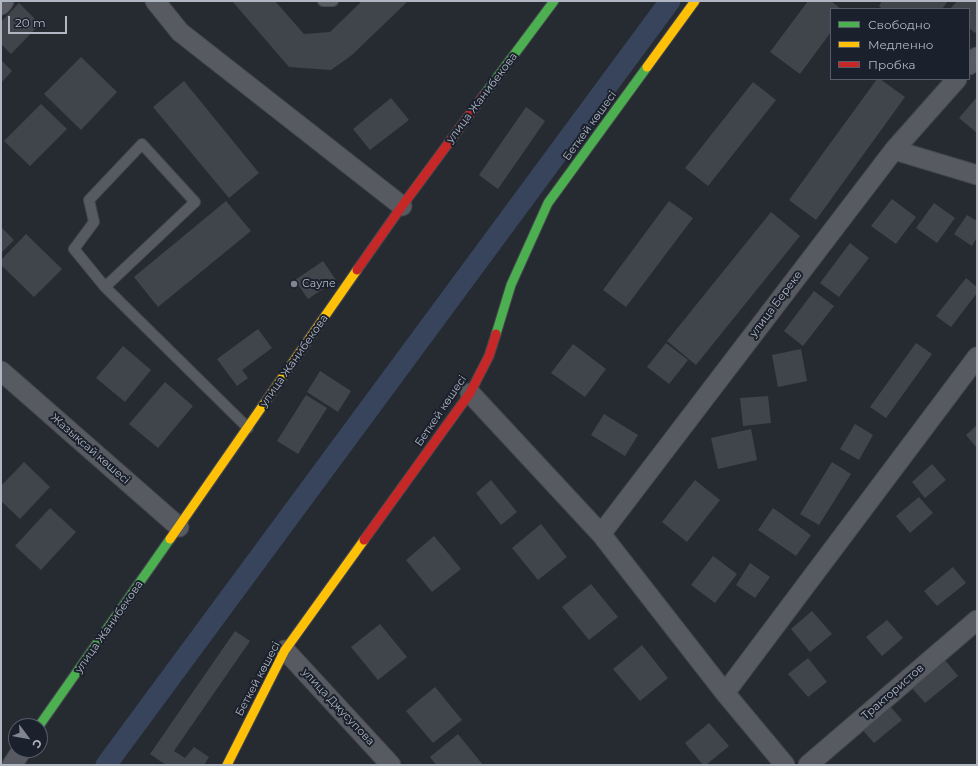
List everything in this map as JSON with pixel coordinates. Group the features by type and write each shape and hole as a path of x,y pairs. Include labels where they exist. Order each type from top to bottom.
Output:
{"street":[{"path":"1,5 4,1"},
{"path":"155,1 180,32 402,206"},
{"name":"улица Жанибекова","path":"45,718 402,206 554,1"},
{"name":"Беткей көшесі","path":"227,765 285,650 470,393 489,356 511,285 548,203 695,1"},
{"name":"улица Береке","path":"602,534 894,150 956,80"},
{"path":"894,150 977,175"},
{"path":"725,693 977,357"},
{"name":"Жазықсай көшесі","path":"1,371 179,527"},
{"path":"470,393 602,534 725,693 785,765"},
{"name":"Трактористов","path":"808,765 977,620"},
{"name":"улица Джусупова","path":"285,650 391,765"}],"lane":[{"path":"323,1 333,1"},
{"path":"106,287 195,202 142,144 90,200 94,222 74,249 106,287 248,428"}],"building":[{"path":"232,1 275,1 304,34 330,32 362,1 407,2 352,55 331,70 289,67"},
{"path":"808,1 831,1 840,8 830,8 830,33 800,74 770,52"},
{"path":"882,1 948,1 943,8 881,8 879,6"},
{"path":"957,1 977,1 977,30 975,33 970,29 970,8 951,8"},
{"path":"19,3 40,24 11,54 1,44 1,22"},
{"path":"81,57 117,92 81,130 44,94"},
{"path":"1,60 12,71 1,83"},
{"path":"876,80 881,80 905,97 816,220 789,200"},
{"path":"184,81 259,173 229,198 153,107"},
{"path":"753,82 776,100 708,186 685,168"},
{"path":"977,97 977,133 959,118"},
{"path":"391,98 409,120 370,150 353,129"},
{"path":"41,104 67,129 30,166 4,141"},
{"path":"526,107 545,121 498,189 479,175"},
{"path":"892,199 916,217 896,244 871,226"},
{"path":"226,201 251,231 158,307 134,277"},
{"path":"669,201 693,218 626,307 603,290"},
{"path":"934,203 955,218 937,243 916,228"},
{"path":"771,212 800,236 696,365 667,341"},
{"path":"967,215 977,221 977,237 972,246 954,234"},
{"path":"1,227 14,240 1,253"},
{"path":"26,234 62,269 34,297 1,265 1,260"},
{"path":"850,243 869,258 839,297 820,283"},
{"path":"323,261 336,280 308,299 295,280"},
{"path":"966,278 977,287 977,293 951,327 936,316"},
{"path":"814,291 834,306 803,346 784,331"},
{"path":"258,329 272,348 242,370 248,378 237,386 217,359"},
{"path":"666,343 688,360 669,384 647,367"},
{"path":"916,343 932,354 886,418 870,407"},
{"path":"573,344 606,369 585,397 551,373"},
{"path":"123,346 151,370 125,402 96,378"},
{"path":"801,349 807,381 778,387 772,355"},
{"path":"320,371 351,391 338,412 307,392"},
{"path":"165,382 193,406 158,448 129,424"},
{"path":"306,395 327,408 298,454 277,441"},
{"path":"768,396 771,423 743,426 740,398"},
{"path":"604,414 638,435 625,456 591,435"},
{"path":"855,424 873,435 859,460 840,449"},
{"path":"977,425 977,448 966,435"},
{"path":"751,429 757,460 718,469 711,438"},
{"path":"24,462 50,487 20,519 1,501 1,486"},
{"path":"832,462 851,474 819,525 800,514"},
{"path":"932,464 946,480 925,498 912,482"},
{"path":"491,480 517,512 501,525 476,493"},
{"path":"695,480 720,500 687,542 662,522"},
{"path":"919,497 933,513 910,533 896,516"},
{"path":"50,508 76,532 41,570 15,546"},
{"path":"773,508 811,535 796,556 758,530"},
{"path":"541,524 567,557 538,580 512,548"},
{"path":"434,536 461,569 432,592 406,560"},
{"path":"713,556 737,574 715,603 691,585"},
{"path":"750,563 770,577 755,598 736,585"},
{"path":"953,567 966,583 937,606 924,591"},
{"path":"591,584 618,617 589,640 562,607"},
{"path":"812,611 832,634 810,652 791,629"},
{"path":"887,620 903,638 882,656 866,637"},
{"path":"380,624 407,657 378,680 351,647"},
{"path":"235,631 250,641 174,751 185,758 194,747 209,757 204,765 166,765 150,754"},
{"path":"642,645 668,678 640,701 613,669"},
{"path":"808,658 827,682 808,697 788,674"},
{"path":"945,660 958,676 925,703 912,688"},
{"path":"435,687 462,720 433,743 406,711"},
{"path":"889,705 902,720 874,743 861,728"},
{"path":"709,723 729,746 706,765 703,765 685,743"},
{"path":"458,734 483,765 436,765 430,757"}],"waterway":[{"path":"106,765 670,1"}],"traffic: fast":[{"path":"484,95 554,1"},
{"path":"496,334 511,285 548,203 647,67"},
{"path":"45,718 170,539"}],"traffic: slow":[{"path":"647,67 695,1"},
{"path":"170,539 357,270"},
{"path":"227,765 285,650 364,540"}],"traffic: jam":[{"path":"357,270 484,95"},
{"path":"364,540 470,393 489,356 496,334"}],"place":[{"name":"Сауле","path":"294,284"}]}
